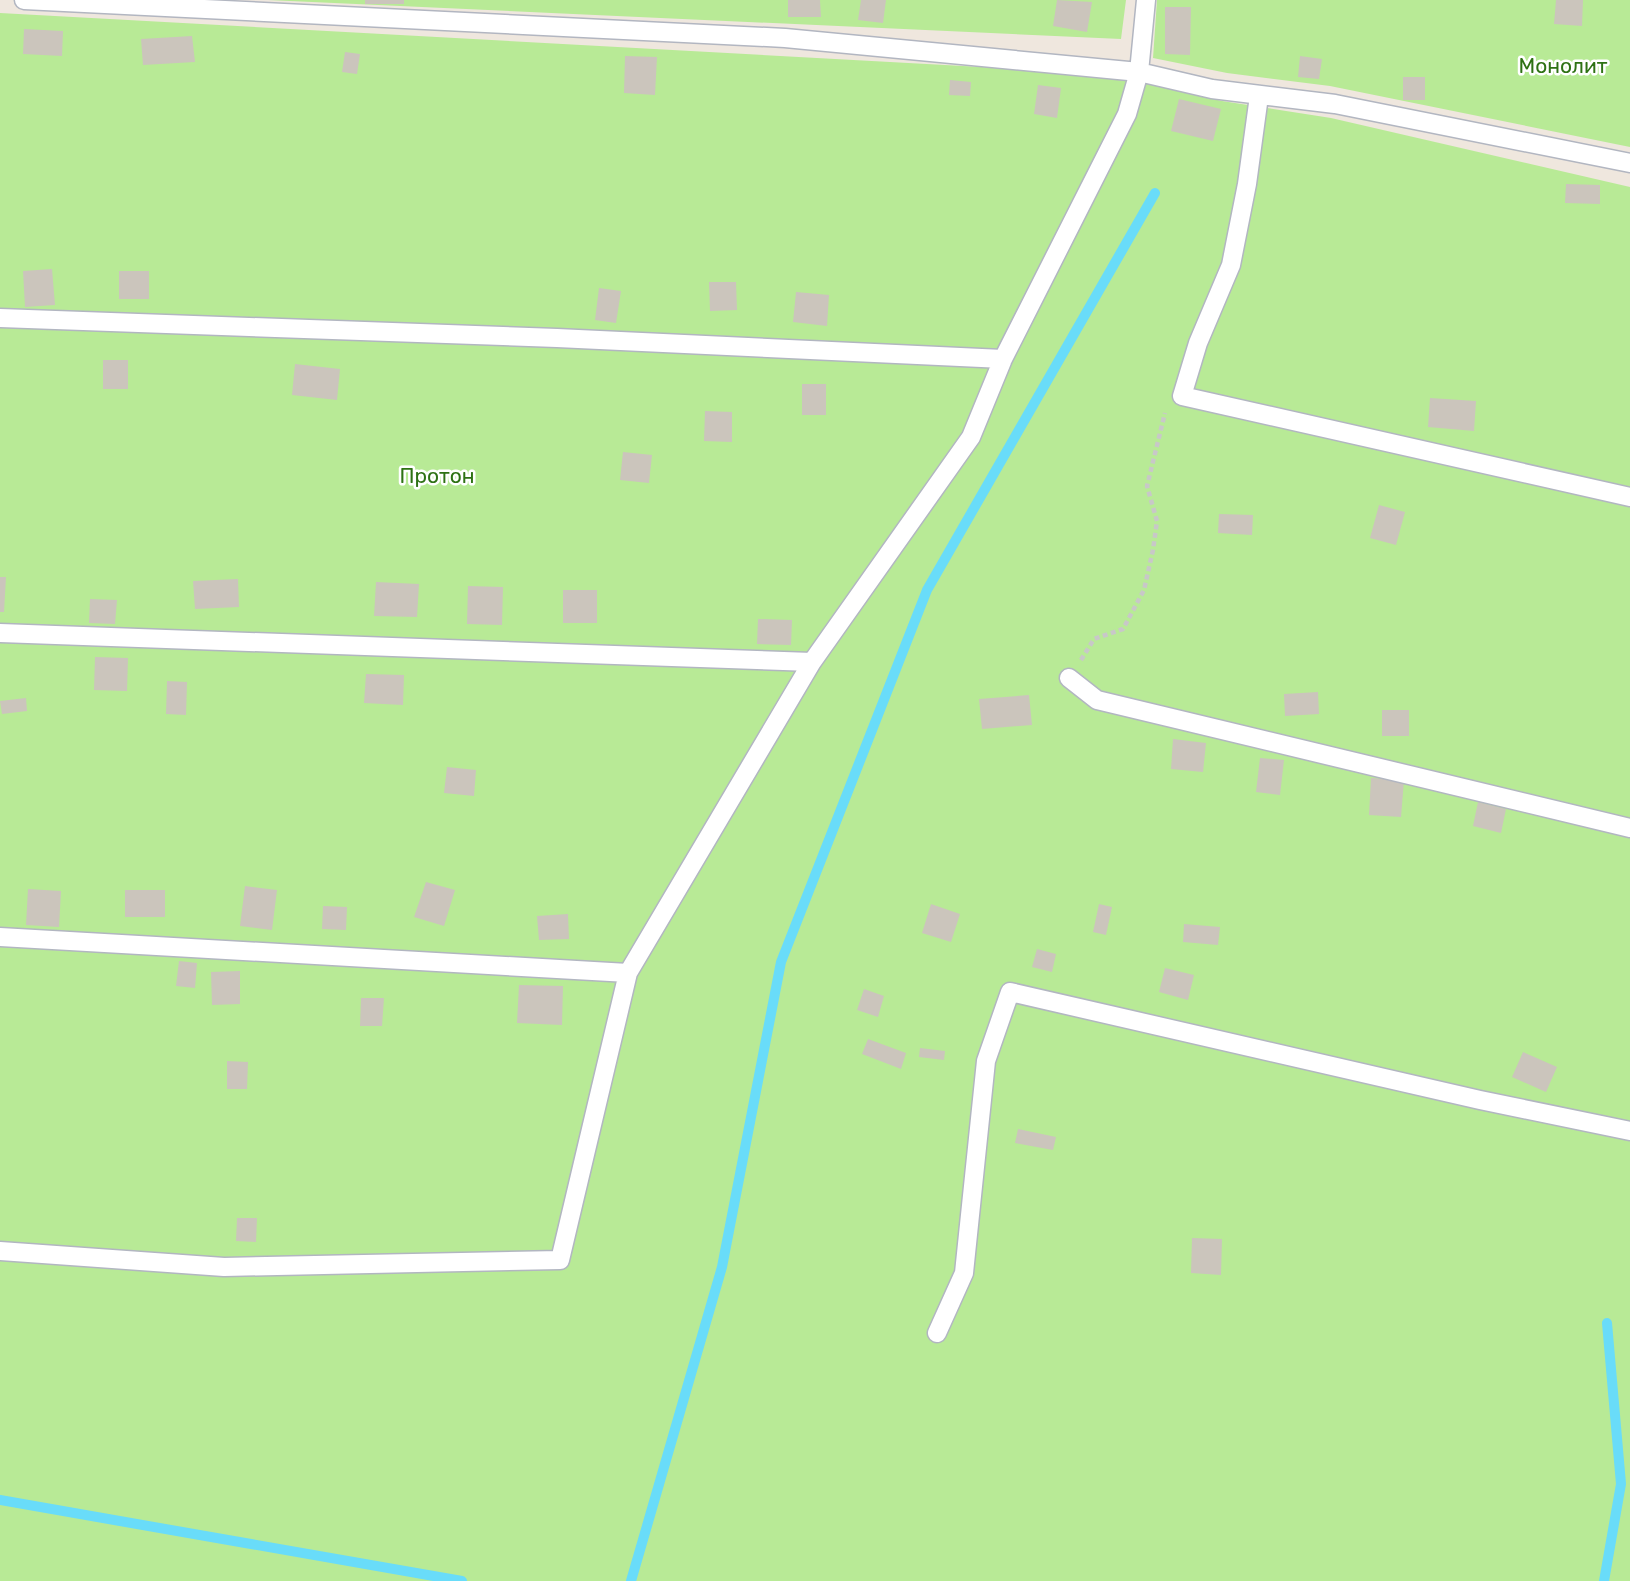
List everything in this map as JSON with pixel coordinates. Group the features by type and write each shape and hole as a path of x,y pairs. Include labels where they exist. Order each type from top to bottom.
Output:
{"lane":[{"path":"24,0 785,38 1139,72 1212,89 1348,107 1630,163"},
{"path":"0,1251 224,1266 560,1260 628,973 812,662 971,437 1003,359 1127,114 1139,72 1146,0"},
{"path":"1259,96 1247,184 1231,265 1198,343 1182,396 1630,497"},
{"path":"0,318 556,338 1003,359"},
{"path":"0,633 812,662"},
{"path":"1069,678 1097,699 1630,828"},
{"path":"0,937 628,973"},
{"path":"937,1333 964,1273 986,1061 1010,992 1480,1100 1630,1131"}],"path":[{"path":"1069,678 1094,639 1122,629 1144,590 1157,521 1147,486 1165,413 1182,396"}],"green space":[{"path":"268,0 1126,0 1121,39"},
{"name":"Монолит","path":"1157,0 1630,0 1630,147 1330,86 1227,73 1153,58"},
{"name":"Протон","path":"0,13 1109,74 1222,101 1331,118 1630,187 1630,1581 0,1581"}],"building":[{"path":"365,0 404,0 404,4 365,4"},
{"path":"788,0 820,0 821,17 788,17"},
{"path":"861,0 886,0 883,23 858,20"},
{"path":"1057,0 1092,2 1087,32 1053,26"},
{"path":"1556,0 1583,0 1582,26 1554,24"},
{"path":"1165,7 1191,7 1190,55 1165,54"},
{"path":"24,29 63,31 62,56 23,54"},
{"path":"192,36 195,62 143,65 141,39"},
{"path":"345,52 360,54 357,74 342,72"},
{"path":"625,56 657,57 655,95 624,93"},
{"path":"1300,56 1322,59 1319,79 1298,77"},
{"path":"1403,77 1425,77 1425,100 1403,100"},
{"path":"950,80 971,82 970,96 949,95"},
{"path":"1038,85 1061,88 1057,118 1034,114"},
{"path":"1179,99 1221,109 1213,141 1171,131"},
{"path":"1566,184 1600,185 1600,204 1565,203"},
{"path":"52,269 55,305 25,307 23,271"},
{"path":"119,271 149,271 149,299 119,299"},
{"path":"709,282 736,282 737,310 710,311"},
{"path":"599,288 621,291 616,323 595,320"},
{"path":"796,292 829,295 827,326 793,322"},
{"path":"103,360 128,360 128,389 103,389"},
{"path":"295,364 340,369 337,400 292,395"},
{"path":"802,384 826,384 826,415 802,415"},
{"path":"1430,398 1476,401 1474,431 1428,427"},
{"path":"705,411 732,412 732,442 704,441"},
{"path":"623,452 652,455 649,483 620,480"},
{"path":"1379,505 1405,512 1396,545 1370,538"},
{"path":"1219,514 1253,515 1252,535 1218,533"},
{"path":"0,577 6,577 4,612 0,612"},
{"path":"238,579 239,607 195,609 193,581"},
{"path":"376,582 419,584 417,617 374,616"},
{"path":"468,586 503,587 502,625 467,624"},
{"path":"563,590 597,590 597,623 563,623"},
{"path":"90,599 117,600 115,624 89,623"},
{"path":"758,619 792,620 791,645 757,644"},
{"path":"95,657 128,658 127,691 94,690"},
{"path":"366,674 404,675 403,705 364,703"},
{"path":"167,681 187,682 186,715 166,714"},
{"path":"1318,692 1319,714 1285,716 1284,694"},
{"path":"1029,695 1032,725 982,729 979,699"},
{"path":"26,698 27,711 2,714 0,701"},
{"path":"1382,710 1409,710 1409,736 1382,736"},
{"path":"1173,739 1206,743 1203,772 1171,769"},
{"path":"1260,758 1284,760 1280,795 1256,792"},
{"path":"447,767 476,770 474,796 444,793"},
{"path":"1371,778 1404,780 1401,817 1369,815"},
{"path":"1478,802 1506,809 1501,833 1473,826"},
{"path":"426,882 455,890 444,926 414,917"},
{"path":"245,886 277,890 272,930 240,926"},
{"path":"28,889 61,891 59,927 26,925"},
{"path":"125,890 165,890 165,917 125,917"},
{"path":"931,904 960,914 951,942 922,933"},
{"path":"1099,904 1112,907 1106,935 1093,932"},
{"path":"323,906 347,907 346,930 322,929"},
{"path":"568,914 569,939 539,940 537,916"},
{"path":"1184,924 1220,927 1218,945 1183,942"},
{"path":"1037,949 1056,954 1052,972 1032,967"},
{"path":"179,961 197,963 195,988 176,986"},
{"path":"1165,968 1194,975 1188,1000 1159,992"},
{"path":"240,971 240,1004 212,1005 211,972"},
{"path":"519,985 563,986 562,1025 517,1023"},
{"path":"864,989 884,996 878,1017 857,1010"},
{"path":"361,998 384,998 382,1026 360,1026"},
{"path":"868,1039 906,1053 901,1069 862,1054"},
{"path":"920,1048 945,1051 944,1060 919,1057"},
{"path":"1523,1052 1557,1067 1546,1092 1512,1077"},
{"path":"227,1061 248,1062 247,1089 227,1089"},
{"path":"1018,1129 1056,1137 1053,1150 1015,1143"},
{"path":"237,1218 257,1218 256,1242 236,1241"},
{"path":"1192,1238 1222,1239 1221,1275 1191,1273"}],"waterway":[{"path":"631,1581 722,1267 781,962 927,590 1155,193"},
{"path":"1604,1581 1621,1484 1607,1323"},
{"path":"0,1500 462,1581"}]}
